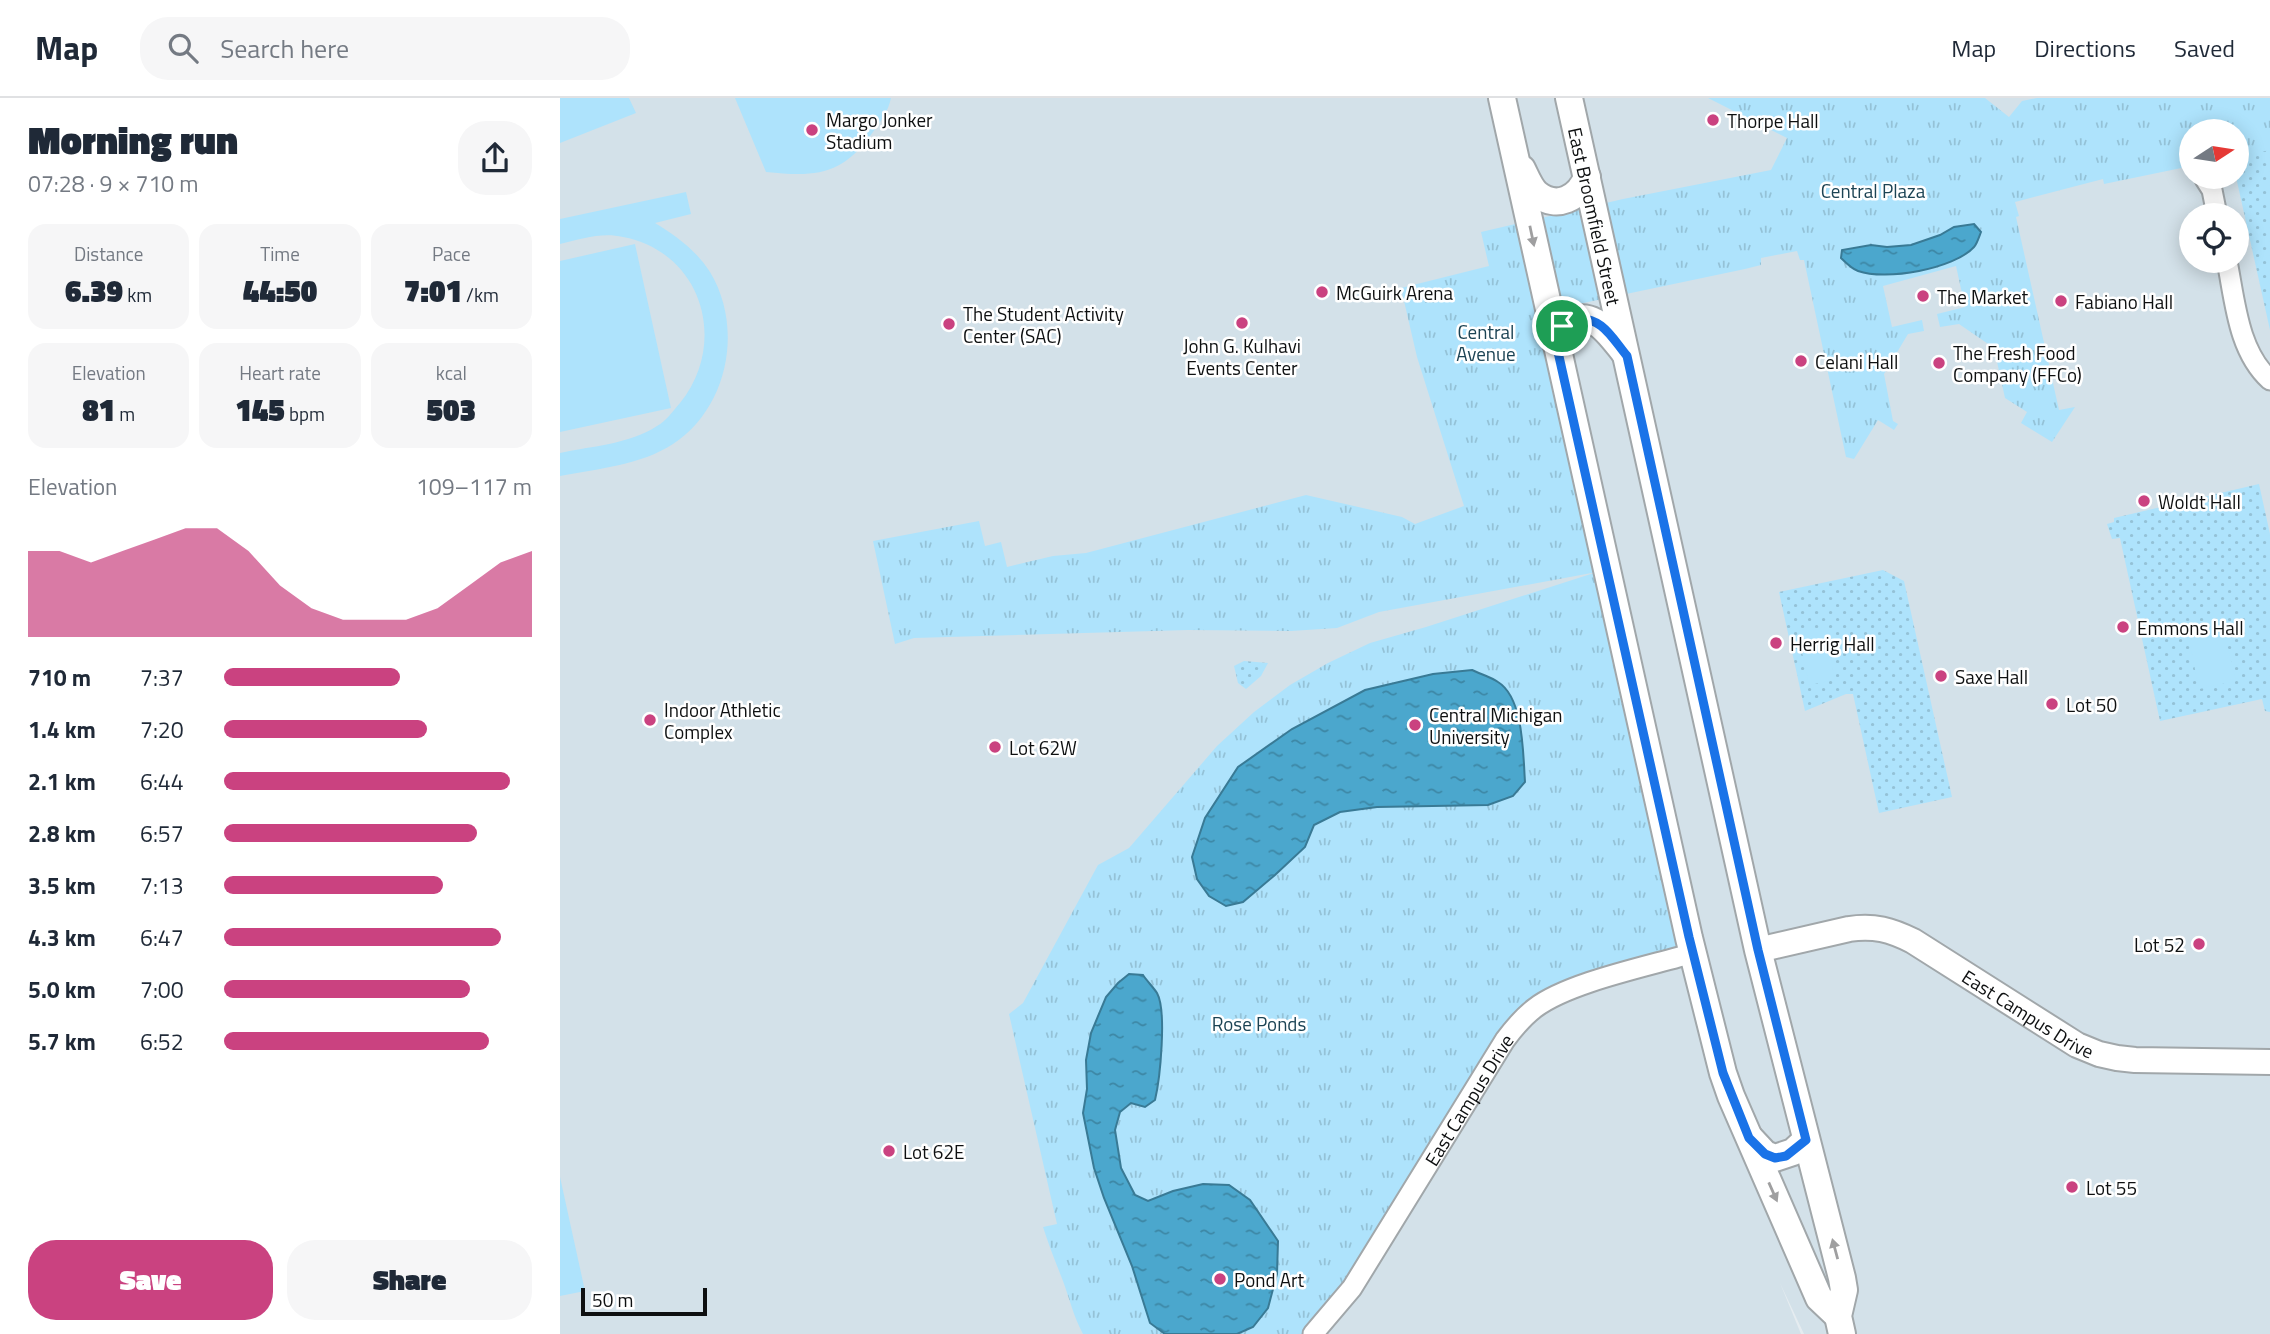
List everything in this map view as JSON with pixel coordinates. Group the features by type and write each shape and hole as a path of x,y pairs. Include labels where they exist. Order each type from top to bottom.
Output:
{"main road":[{"name":"East Broomfield Street","path":"1502,98 1693,953 1723,1073 1819,1298 1840,1325"},
{"name":"East Broomfield Street","path":"1569,98 1758,950 1844,1290 1840,1325"},
{"path":"1514,151 1532,189 1550,200 1576,195 1587,177"},
{"path":"1556,343 1562,326 1575,319 1594,320 1605,328 1627,356"},
{"path":"1749,1138 1765,1154 1775,1158 1793,1152 1806,1140"}],"street":[{"path":"2230,273 2244,340 2251,357 2270,380"},
{"name":"East Campus Drive","path":"1758,950 1849,929 1882,928 1913,941 2088,1050 2125,1059 2270,1062"},
{"name":"East Campus Drive","path":"1313,1334 1352,1288 1505,1040 1520,1021 1549,1000 1586,984 1693,953"}],"shaded area":[{"name":"Central Michigan University","path":"560,98 2270,98 2270,1334 1804,1334 1780,1283 1801,1334 560,1334"}],"green space":[{"path":"560,98 629,98 636,113 560,143"},
{"name":"Margo Jonker Stadium","path":"735,98 891,98 879,124 850,158 827,170 799,174 766,172"},
{"name":"Rose Ponds","path":"1708,98 1985,98 2009,117 2022,101 2037,98 2270,98 2270,150 2249,154 2249,119 2179,119 2179,168 2104,184 2103,179 2015,202 2019,216 2016,217 2059,410 2075,407 2052,442 2021,423 2027,412 2005,398 1994,348 1959,324 1940,327 1937,314 1965,307 1956,266 1883,286 1892,327 1922,320 1924,331 1908,334 1884,374 1893,421 1898,424 1894,430 1878,420 1854,459 1846,457 1804,260 1800,260 1797,251 1761,258 1761,265 1745,269 1550,310 1693,953 1537,1007 1313,1334 1083,1334 1043,1227 1057,1224 1009,1014 1023,1003 1098,865 1129,848 1217,746 1254,712 1290,685 1370,643 1597,572 1379,612 1337,628 914,638 895,644 873,541 979,521 985,546 1001,542 1007,567 1053,556 1086,553 1306,495 1402,517 1415,524 1464,506 1417,357 1401,288 1489,266 1481,232 1623,199 1771,170 1787,138"},
{"path":"2270,106 2270,330 2249,236 2249,203 2242,203 2239,189 2249,189 2249,121"},
{"path":"686,192 691,214 655,223 692,250 710,272 720,294 726,317 728,342 718,389 707,410 692,429 673,444 647,457 560,476 560,453 635,437 666,419 695,379 703,353 704,328 700,303 689,280 672,261 650,246 623,237 607,235 560,244 560,219"},
{"path":"635,244 671,408 560,432 560,261"},
{"path":"2259,484 2270,534 2270,712 2265,711 2262,699 2160,721 2120,538 2112,539 2107,524 2114,522 2114,518"},
{"path":"1883,570 1904,581 1952,797 1879,813 1853,694 1846,694 1805,711 1779,592"},
{"path":"1825,627 1835,680 1809,685 1798,633"},
{"path":"2223,627 2236,681 2199,689 2188,635"},
{"path":"1244,661 1268,663 1261,676 1246,689 1238,683 1234,666"},
{"path":"560,1177 585,1291 560,1296"}],"water":[{"path":"1974,224 1981,232 1974,247 1964,255 1936,267 1902,274 1870,274 1856,270 1841,258 1842,250 1871,245 1911,245 1954,227"},
{"path":"1472,670 1495,680 1507,690 1513,701 1520,728 1525,782 1513,796 1488,805 1377,807 1340,812 1314,825 1305,847 1243,902 1226,906 1209,896 1197,879 1192,857 1205,818 1238,767 1292,729 1365,690 1433,674"},
{"path":"1129,974 1143,975 1157,993 1162,1014 1159,1077 1155,1100 1145,1107 1131,1103 1120,1112 1115,1130 1121,1168 1135,1195 1148,1201 1173,1191 1203,1184 1229,1185 1250,1200 1278,1241 1277,1274 1268,1308 1253,1327 1237,1334 1165,1334 1150,1323 1132,1266 1094,1168 1083,1113 1087,1089 1086,1060 1091,1033 1106,997"}],"place":[{"name":"Thorpe Hall","path":"1713,120"},
{"name":"Margo Jonker Stadium","path":"812,130"},
{"name":"McGuirk Arena","path":"1322,292"},
{"name":"The Market","path":"1923,296"},
{"name":"Fabiano Hall","path":"2061,301"},
{"name":"John G. Kulhavi Events Center","path":"1242,323"},
{"name":"The Student Activity Center (SAC)","path":"949,324"},
{"name":"Celani Hall","path":"1801,361"},
{"name":"The Fresh Food Company (FFCo)","path":"1939,363"},
{"name":"Woldt Hall","path":"2144,501"},
{"name":"Emmons Hall","path":"2123,627"},
{"name":"Herrig Hall","path":"1776,643"},
{"name":"Saxe Hall","path":"1941,676"},
{"name":"Lot 50","path":"2052,704"},
{"name":"Indoor Athletic Complex","path":"650,720"},
{"name":"Central Michigan University","path":"1415,725"},
{"name":"Lot 62W","path":"995,747"},
{"name":"Lot 52","path":"2199,944"},
{"name":"Lot 62E","path":"889,1151"},
{"name":"Lot 55","path":"2072,1187"},
{"name":"Pond Art","path":"1220,1279"}],"route":[{"path":"1575,319 1594,320 1605,328 1627,356 1758,950 1806,1140 1782,1158 1765,1154 1749,1138 1723,1073 1689,937 1556,343 1562,326 1575,319"}],"park label":[{"name":"Central Plaza","path":"1873,190"},
{"name":"Central Avenue","path":"1486,342"}]}
